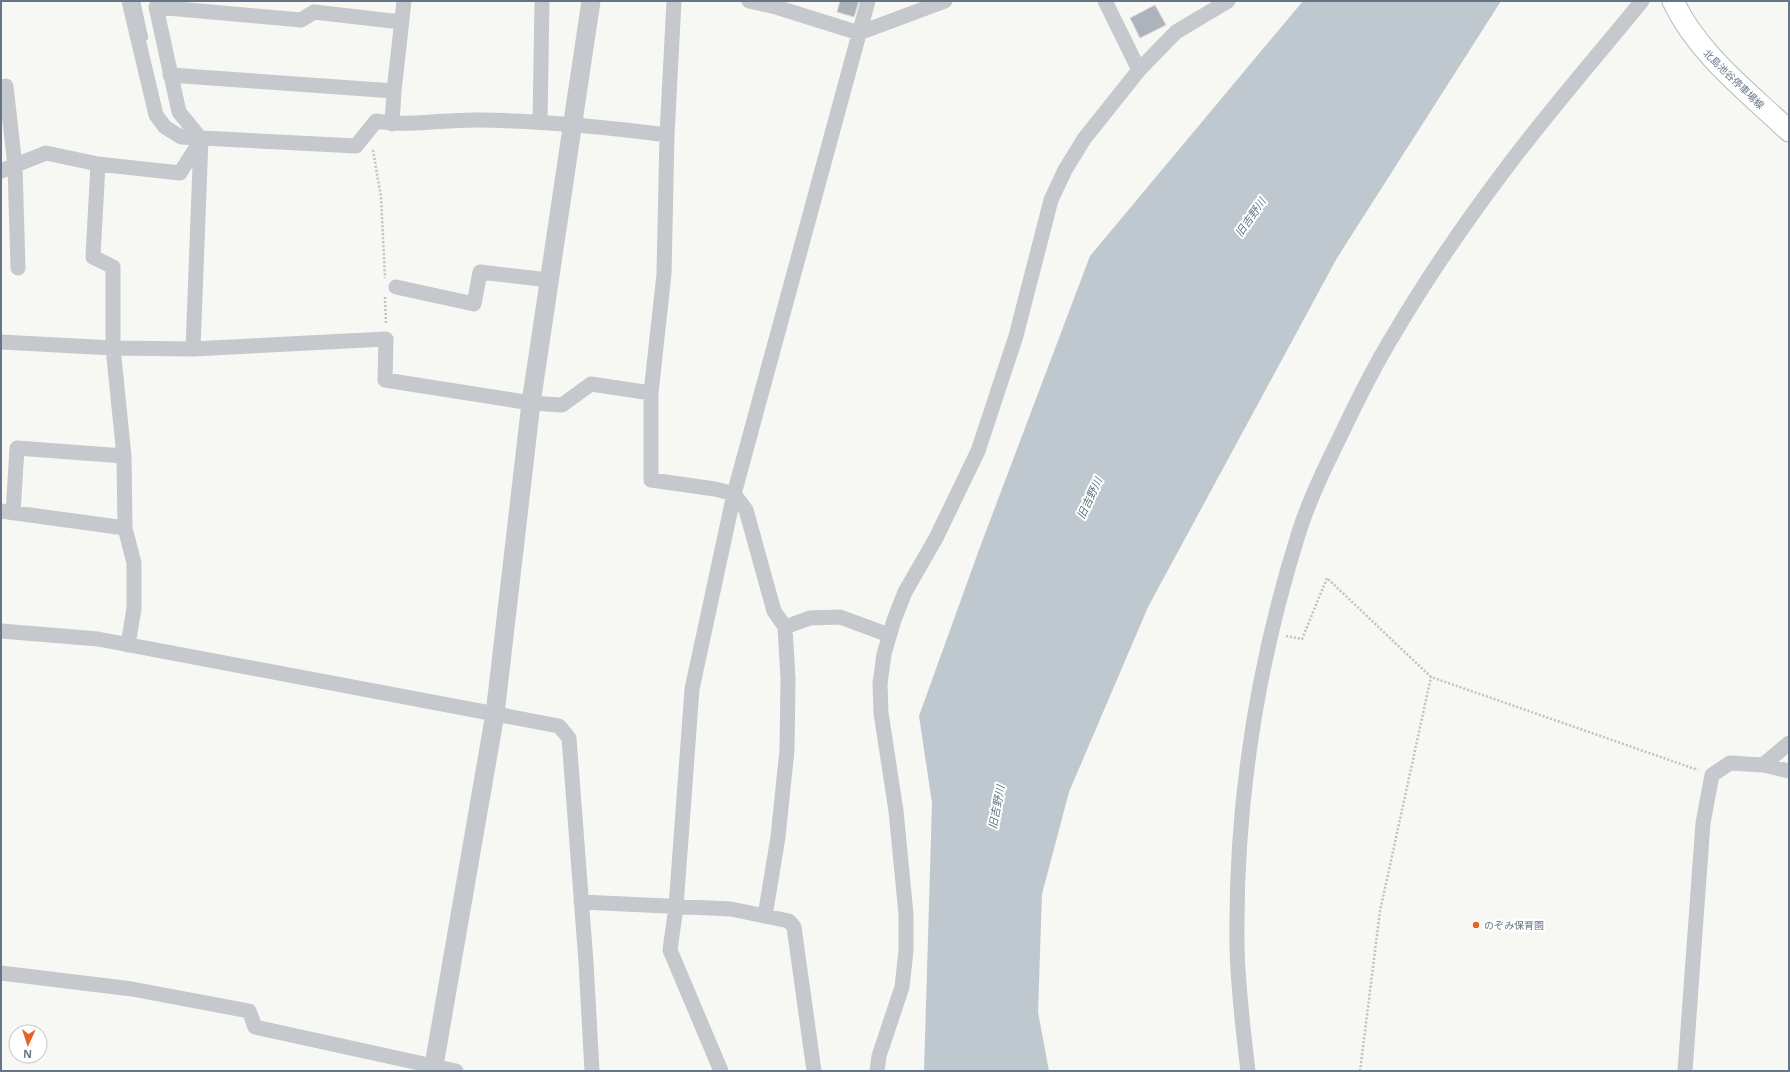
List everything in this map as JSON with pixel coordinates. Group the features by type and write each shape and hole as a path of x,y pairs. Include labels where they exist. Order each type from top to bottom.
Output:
{"main road":[{"name":"北島池谷停車場線","path":"1673,1 1679,15 1708,55 1789,131"}],"street":[{"path":"129,1 156,115 165,128 181,137 356,146 376,121 392,124 478,120 572,123 667,135"},
{"path":"392,124 394,91 404,1"},
{"path":"540,122 542,1"},
{"path":"433,1068 495,714 531,403 591,1"},
{"path":"674,1 667,135 664,274 651,392 651,480 715,489 734,494 746,510 774,610 785,627 788,679 787,750 778,837 765,916"},
{"path":"750,1 776,7 859,33 945,1"},
{"path":"721,1071 670,950 676,907 692,689 734,494 868,1"},
{"path":"1105,1 1140,70"},
{"path":"877,1071 879,1056 902,987 906,951 906,914 896,811 881,713 880,684 884,654 889,635 905,592 936,538 978,451 1016,336 1051,200 1065,170 1084,139 1140,70 1176,32 1228,1"},
{"path":"1248,1071 1243,1030 1237,948 1240,837 1251,739 1271,634 1300,530 1322,474 1362,389 1426,281 1507,167 1642,1"},
{"path":"193,349 201,139 179,112 156,7 301,20 314,12 401,22"},
{"path":"170,75 394,91"},
{"path":"6,86 8,169 18,268"},
{"path":"8,169 46,153 98,164 180,173 201,139"},
{"path":"98,164 93,257 113,267 113,348 124,456 125,528 134,563 134,608 128,645"},
{"path":"389,288 474,304 480,272 549,280"},
{"path":"1,342 113,348 193,349 386,339 386,380 531,403 562,406 591,384 651,392"},
{"path":"124,456 17,448 7,512 125,528"},
{"path":"785,627 810,618 840,617 889,635"},
{"path":"1,631 98,639 559,726 569,738 586,962 592,1071"},
{"path":"1763,765 1789,743"},
{"path":"1685,1071 1703,823 1712,775 1730,763 1763,765 1789,771"},
{"path":"581,902 731,910 789,921 794,927 814,1071"},
{"path":"1,973 132,989 249,1011 255,1027 433,1068 456,1071"}],"path":[{"path":"369,130 381,197 389,288 386,339"},
{"path":"1271,634 1302,639 1327,578 1431,677 1712,775"},
{"path":"1360,1071 1380,911 1431,677"}],"water":[{"name":"旧吉野川","path":"1303,1 1501,1 1337,258 1148,607 1069,792 1042,894 1038,1012 1049,1071 924,1071 932,803 919,716 980,547 1090,256"}],"building":[{"path":"840,1 859,1 854,17 837,12"},
{"path":"1155,5 1166,25 1140,38 1130,18"}],"waterway":[{"path":"138,1 146,38"}],"place":[{"name":"のぞみ保育園","path":"1476,925"}]}
